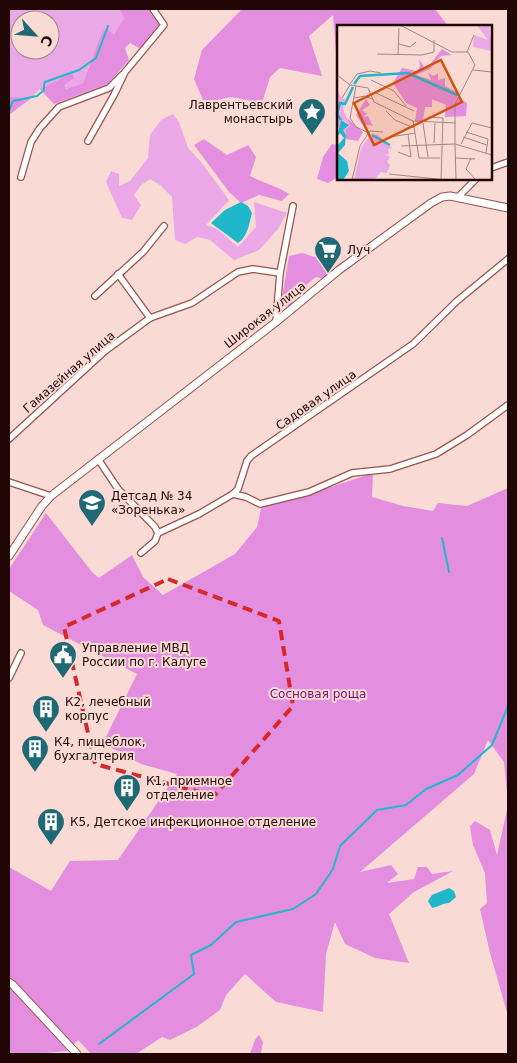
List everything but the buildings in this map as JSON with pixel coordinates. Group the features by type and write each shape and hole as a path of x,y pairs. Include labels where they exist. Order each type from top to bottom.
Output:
{"street":[{"path":"20,177 31,142 40,128 59,107 109,88 125,72 164,25 153,9"},
{"path":"88,141 125,72"},
{"path":"492,168 508,162"},
{"path":"458,197 475,180"},
{"name":"Широкая улица","path":"9,556 51,496 276,322 339,270 431,203 442,197 458,197 508,208"},
{"path":"276,322 280,273 293,206"},
{"path":"95,296 143,252 164,226"},
{"name":"Садовая улица","path":"233,494 238,489 247,461 251,456 413,344 457,301 508,259"},
{"name":"Гамазейная улица","path":"9,439 105,351 150,318 192,303 238,272 253,269 280,273"},
{"path":"118,274 150,318"},
{"path":"141,553 155,541 158,533 199,514 233,494 246,497 260,504 309,492 352,473 390,469 436,454 468,435 508,405"},
{"path":"98,459 118,489 155,527 158,533"},
{"path":"9,482 51,496"},
{"path":"9,678 21,654"},
{"path":"9,982 77,1054"}],"highlighted area":[{"path":"168,579 279,621 293,706 214,796 95,764 64,627"}],"shaded area":[{"path":"9,9 119,9 124,18 114,36 102,32 83,83 66,89 63,85 40,89 30,99 9,98"},
{"path":"173,114 179,122 188,148 202,163 229,200 206,225 217,229 238,247 256,227 254,202 287,213 278,229 259,250 234,260 210,240 197,237 185,244 175,240 172,197 160,185 150,179 141,185 134,195 141,205 132,220 122,218 106,182 111,171 119,174 119,186 130,181 148,158 150,135 161,120"}],"green space":[{"path":"119,9 148,9 160,26 141,49 130,43 125,48 129,60 108,84 54,104 40,89 73,73 74,78 64,85 66,89 83,83 102,32 108,29 114,35 124,18"},
{"path":"242,9 435,9 447,25 337,25 337,64 333,15 309,36 322,76 280,68 270,77 262,103 231,97 203,100 194,79 202,50"},
{"path":"10,97 30,99 9,115"},
{"path":"204,139 227,155 248,145 256,157 250,176 289,194 282,201 259,195 241,203 229,192 194,145"},
{"path":"332,144 337,145 337,178 328,183 317,179 323,157"},
{"path":"302,253 318,258 327,270 326,276 323,279 316,277 293,295 292,304 289,307 281,304 289,256"},
{"name":"Сосновая роща","path":"373,473 372,497 403,506 433,511 438,503 467,506 508,488 508,802 504,762 488,740 474,774 360,872 391,865 398,874 387,883 414,879 418,867 427,867 432,874 453,871 414,892 389,914 409,963 375,958 345,944 335,922 326,954 323,1012 276,1002 245,974 226,995 220,1010 198,1026 170,1040 162,1037 136,1054 91,1054 78,1040 67,1051 9,1054 9,867 51,891 70,861 118,860 177,774 141,764 103,743 137,674 43,625 38,610 9,591 9,569 46,513 92,572 99,578 132,555 143,577 163,595 235,554 257,527 262,505 310,494"},
{"path":"508,805 508,1016 480,909 487,903 485,873 473,845 470,826 475,821 490,830 497,855"},
{"path":"259,1035 263,1042 261,1054 250,1054 255,1040"}],"water":[{"path":"241,202 248,206 252,213 246,233 238,243 211,223 225,210"},
{"path":"449,888 454,891 456,897 449,903 432,908 428,901 432,895"}],"waterway":[{"path":"9,111 13,101 37,96 44,90 45,82 79,70 96,58 108,26"},
{"path":"442,538 449,572"},
{"path":"99,1044 194,974 191,955 211,945 236,922 293,909 316,894 333,869 340,846 377,810 406,805 426,789 458,775 492,745 508,706"}],"place":[{"name":"Лаврентьевский монастырь","path":"312,136"},
{"name":"Луч","path":"328,274"},
{"name":"Детсад № 34 «Зоренька»","path":"92,527"},
{"name":"Управление МВД России по г. Калуге","path":"63,679"},
{"name":"К2, лечебный корпус","path":"46,733"},
{"name":"К4, пищеблок, бухгалтерия","path":"35,773"},
{"name":"К1, приемное отделение","path":"127,812"},
{"name":"К5, Детское инфекционное отделение","path":"51,846"}]}
